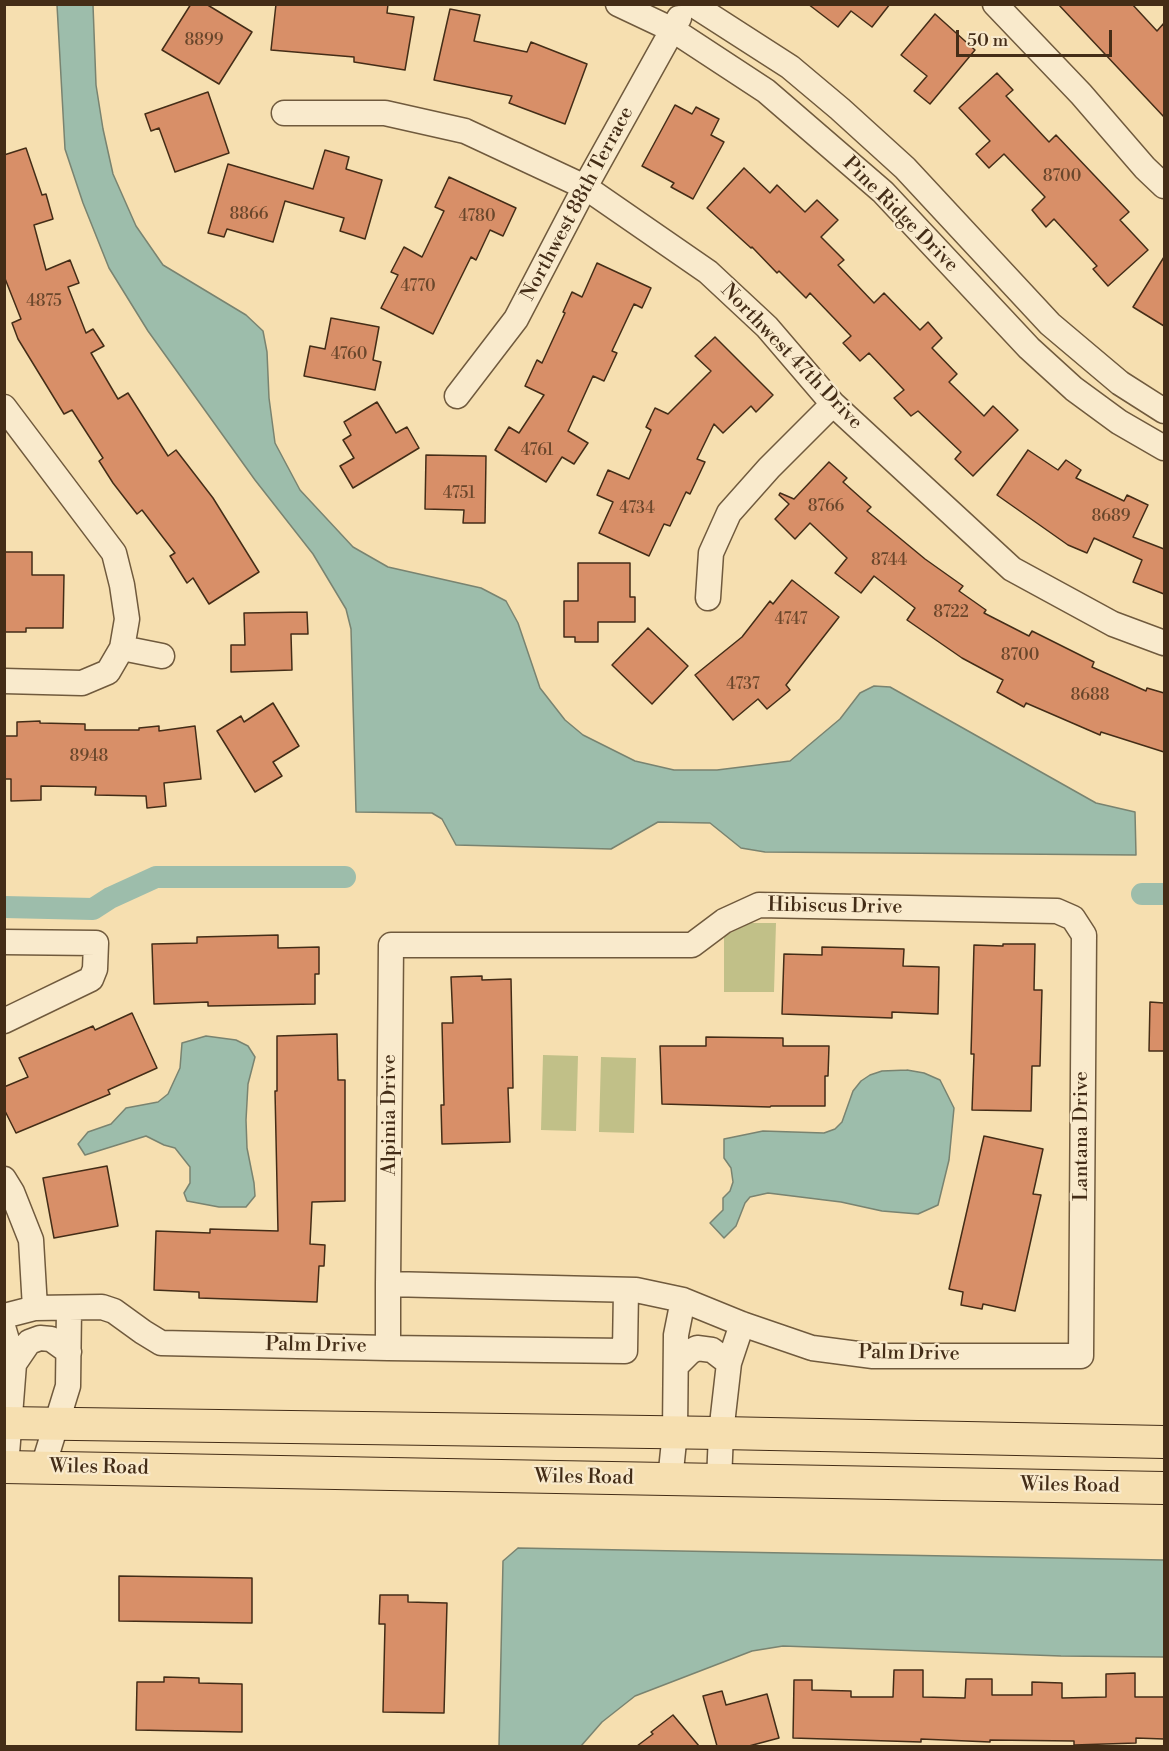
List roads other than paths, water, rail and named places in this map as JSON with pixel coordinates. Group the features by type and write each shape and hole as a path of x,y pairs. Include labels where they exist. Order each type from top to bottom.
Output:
{"main road":[{"path":"7,1424 721,1432 1164,1442"},
{"name":"Wiles Road","path":"5,1467 1164,1488"}],"street":[{"name":"Pine Ridge Drive","path":"618,4 673,30 766,91 884,192 1029,348 1074,388 1119,422 1164,448"},
{"name":"Northwest 88th Terrace","path":"457,396 516,319 685,4"},
{"name":"Pine Ridge Drive","path":"692,4 790,68 840,109 905,168 1050,324 1120,383 1164,411"},
{"path":"996,4 1164,186"},
{"name":"Northwest 47th Drive","path":"284,113 385,113 465,131 585,187 708,272 767,327 833,404 1012,569 1113,624 1164,644"},
{"path":"708,598 711,553 729,513 769,468 833,404"},
{"path":"4,407 114,553 127,619 122,648 108,672 82,683 4,681"},
{"path":"122,648 162,656"},
{"name":"Hibiscus Drive","path":"391,945 692,945 724,921 759,905 1057,910 1073,918"},
{"name":"Lantana Drive","path":"1073,918 1084,935 1081,1356"},
{"path":"4,942 96,943 95,969 91,979 4,1021"},
{"name":"Alpinia Drive","path":"388,1284 391,945"},
{"path":"4,1179 12,1192 31,1240 35,1308"},
{"name":"Palm Drive","path":"4,1316 35,1308 102,1307 114,1311 161,1343 388,1348 388,1284 636,1290 683,1300 742,1324 812,1348 873,1356 1081,1356"},
{"path":"388,1348 625,1350 626,1290"},
{"path":"670,1480 675,1432 676,1335 683,1300"},
{"path":"43,1467 68,1386 69,1308"},
{"path":"718,1481 729,1363 742,1324"},
{"path":"4,1330 14,1364 5,1467"},
{"path":"14,1364 29,1342 40,1338 51,1339 69,1352"},
{"path":"676,1366 697,1348 712,1350 729,1363"}],"waterway":[{"path":"4,907 93,909 110,898 156,877 345,877"},
{"path":"1142,894 1164,894"}]}
